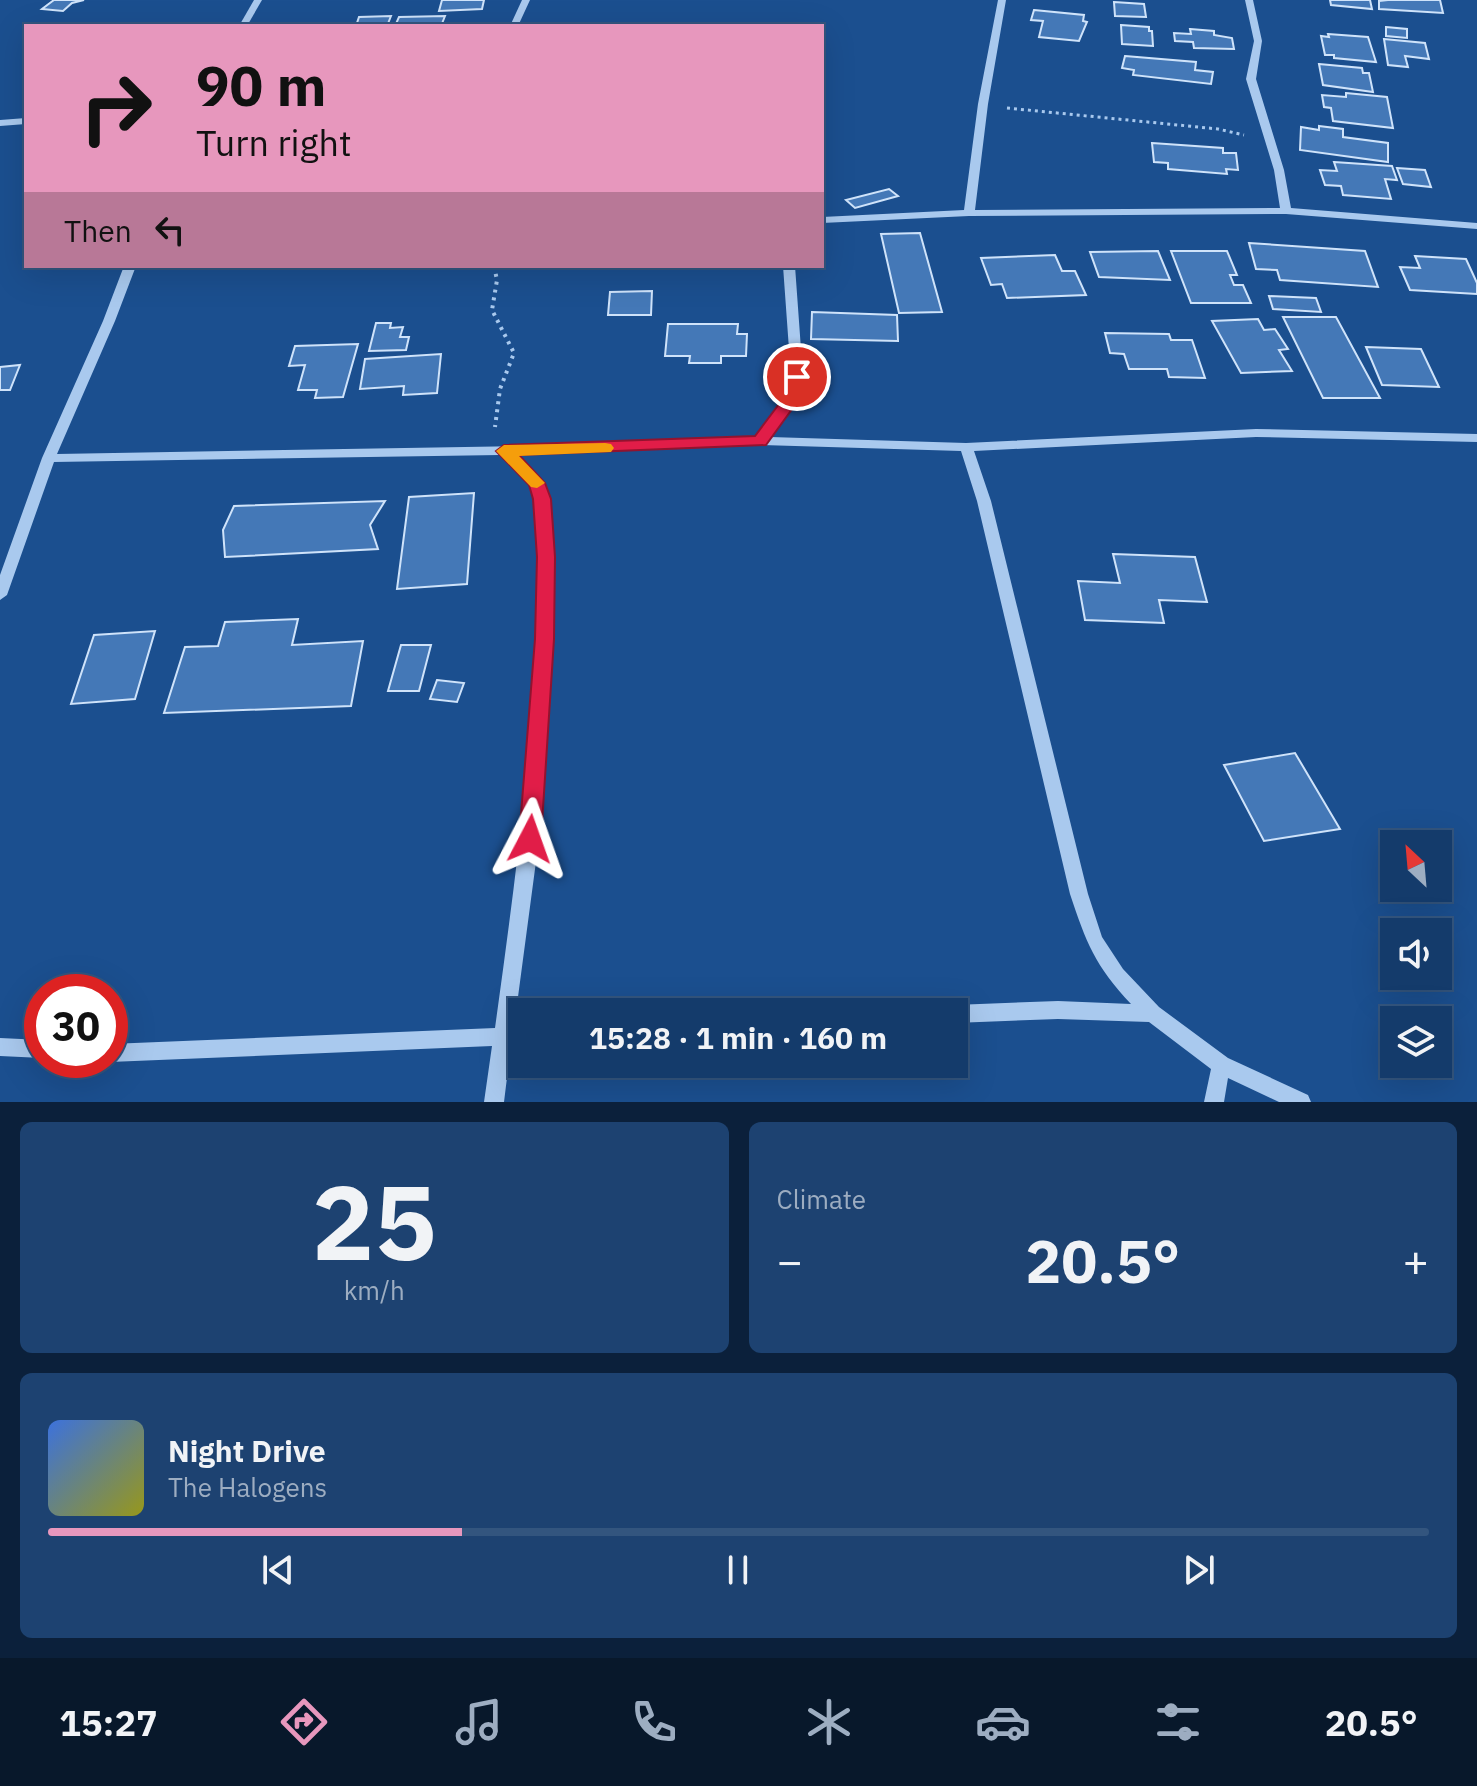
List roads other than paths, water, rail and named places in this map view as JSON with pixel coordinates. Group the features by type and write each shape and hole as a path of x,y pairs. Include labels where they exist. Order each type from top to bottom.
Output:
{"street":[{"path":"244,24 258,0"},
{"path":"515,24 526,0"},
{"path":"969,213 983,104 1002,0"},
{"path":"1249,0 1258,41 1251,79 1279,170 1286,211"},
{"path":"0,123 24,121"},
{"path":"824,220 969,213 1286,211 1477,226"},
{"path":"0,595 49,458 129,268"},
{"path":"760,441 787,405 797,377 789,268"},
{"path":"49,458 504,451 760,441 966,447 1256,433 1477,438"},
{"path":"966,447 984,501 1022,666 1094,940 1116,975 1152,1013 1221,1065 1301,1102"},
{"path":"494,1102 530,839 543,653 546,557 542,499 537,483 504,451"},
{"path":"968,1013 1058,1010 1152,1013"},
{"path":"128,1052 508,1037"},
{"path":"0,1047 24,1048"},
{"path":"1214,1102 1221,1065"}]}
